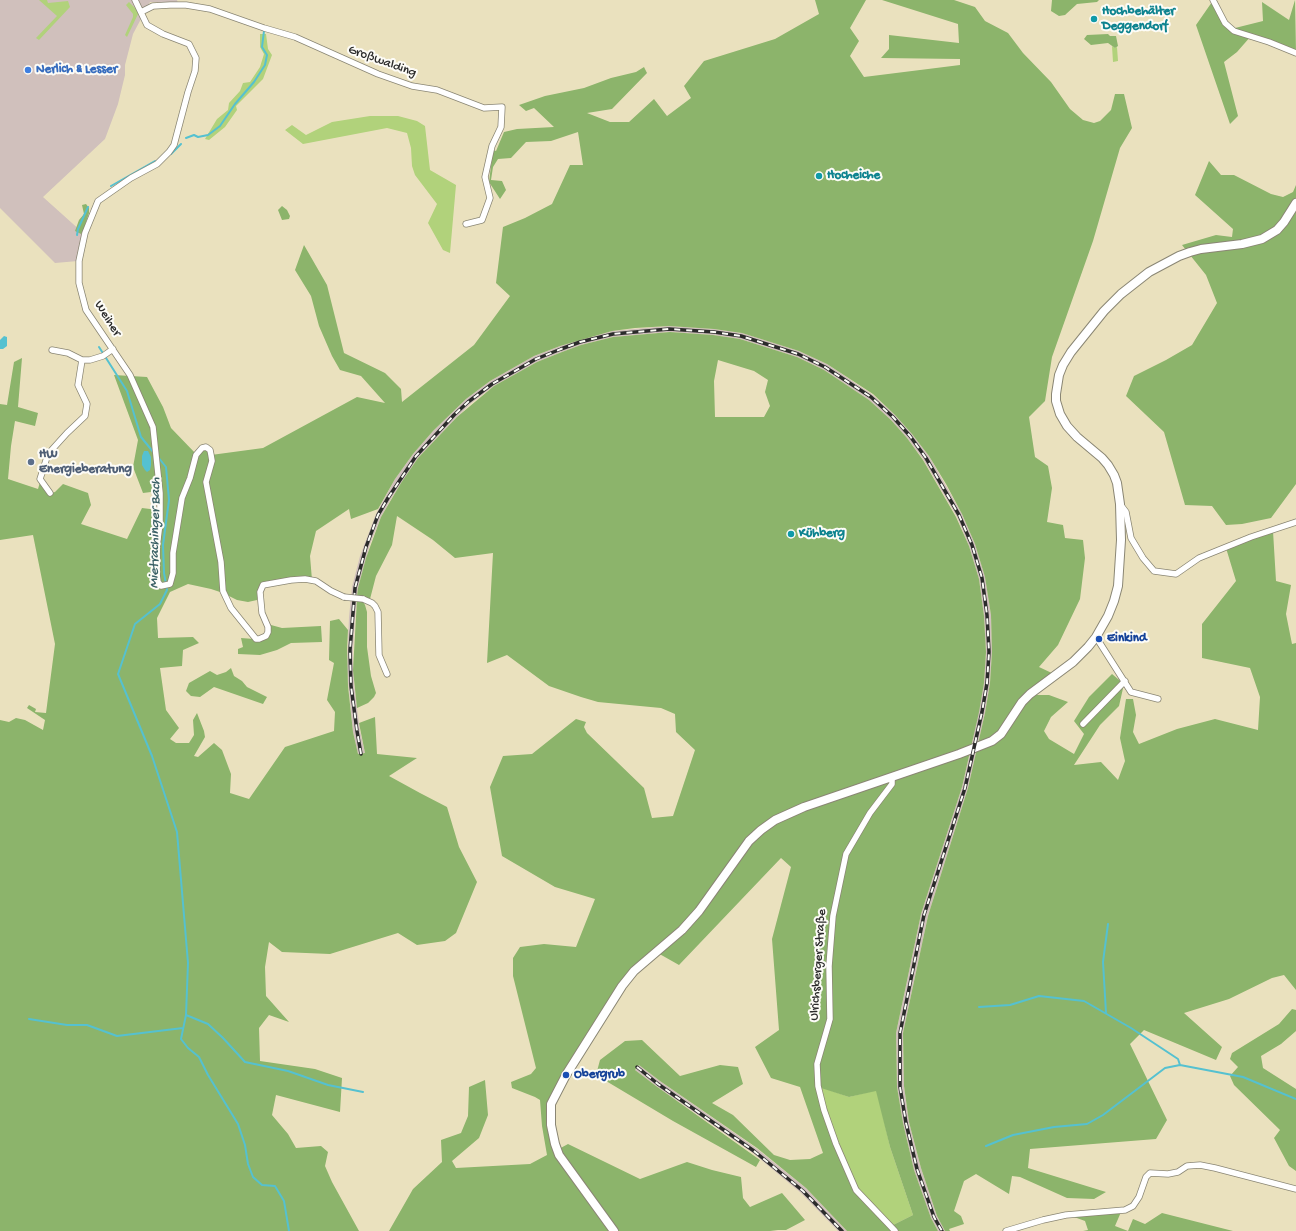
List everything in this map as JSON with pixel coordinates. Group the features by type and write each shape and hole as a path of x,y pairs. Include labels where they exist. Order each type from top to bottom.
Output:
{"street":[{"path":"135,0 142,12"},
{"path":"1212,0 1225,23 1234,31 1268,42 1296,54"},
{"name":"Großwalding","path":"142,12 153,6 170,5 186,5 210,9 295,37 365,69 412,86 437,90 484,108 502,107 501,127 492,146 485,178 490,198 482,220 466,224"},
{"name":"Weiher","path":"82,360 90,360 105,355 113,349 86,310 79,283 79,261 85,232 91,216 98,201 131,178 157,164 169,152 174,145 195,71 196,58 189,44 163,34 147,25 142,12"},
{"path":"614,1231 559,1155 551,1125 551,1104 566,1075 622,986 634,972 682,930 699,911 755,835 775,820 986,744 998,737 1022,702 1030,694 1073,662 1096,637 1108,616 1118,586 1121,540 1120,504 1117,483 1108,465 1077,437 1062,420 1058,409 1056,394 1059,375 1071,352 1104,311 1136,281 1178,256 1190,252 1201,249 1242,244 1262,239 1277,230 1296,203"},
{"path":"113,349 130,374 153,427 160,493 158,582 162,586 170,584 173,573 173,553 182,498 190,478 196,455 202,448 206,447 210,450 212,461 206,482 221,562 223,591 231,608 256,639 259,639 266,636 268,632 268,627 262,613 260,592 263,585 305,579 316,581 331,591 344,596 372,603 378,612 379,655 387,674"},
{"path":"50,493 40,479 48,454 85,416 87,404 78,385 82,360 68,353 52,350"},
{"path":"1120,504 1126,512 1131,538 1143,558 1154,571 1176,574 1199,558 1251,537 1296,522"},
{"path":"1096,637 1131,692 1158,699"},
{"path":"1083,724 1125,681"},
{"name":"Ulrichsberger Straße","path":"892,777 892,784 870,813 846,854 833,916 829,966 830,1019 817,1064 818,1086 824,1110 836,1144 856,1190 895,1231"},
{"path":"1006,1231 1066,1215 1125,1210 1132,1206 1139,1197 1146,1177 1150,1173 1173,1173 1178,1172 1188,1166 1208,1166 1296,1189"}],"shaded area":[{"path":"0,0 177,0 178,3 150,2 133,34 125,65 125,75 118,104 105,139 43,197 82,232 78,261 55,263 0,208"},
{"path":"669,326 714,329 742,333 799,351 827,364 873,395 895,415 929,456 962,514 975,544 985,577 991,615 992,652 990,683 985,713 968,788 928,916 903,1033 904,1086 909,1122 921,1168 937,1216 945,1231 938,1231 931,1218 914,1170 903,1123 897,1087 896,1033 921,914 962,787 971,748 984,683 986,652 984,616 979,579 969,546 957,517 923,459 891,420 869,400 824,370 797,357 740,339 713,335 670,332 613,337 581,345 537,362 494,386 470,404 418,458 391,499 381,517 370,544 358,588 353,650 354,685 360,731 365,753 358,754 353,732 347,670 352,587 360,556 376,514 395,479 413,454 433,431 466,399 490,381 534,356 560,346 612,331"},
{"path":"639,1065 756,1148 806,1188 847,1231 838,1231 801,1193 753,1153 635,1070"}],"green space":[{"path":"39,0 47,0 48,3 68,1 70,7 39,40 36,38 57,16"},
{"path":"815,0 866,0 850,28 859,41 850,56 864,77 960,65 960,59 881,58 889,49 889,35 959,43 958,24 882,0 954,0 975,7 985,21 1008,33 1023,53 1051,82 1070,109 1083,120 1094,123 1100,121 1111,110 1115,94 1124,94 1132,128 1120,148 1093,241 1052,357 1045,401 1029,417 1035,457 1048,466 1052,488 1047,522 1063,525 1065,538 1083,540 1085,558 1080,599 1058,645 1039,667 1056,675 1028,693 999,729 1002,731 1032,695 1049,695 1068,702 1051,717 1044,731 1049,739 1074,754 1084,734 1074,721 1089,697 1112,674 1124,684 1119,706 1100,725 1074,765 1101,762 1118,780 1125,761 1120,738 1126,699 1133,699 1136,715 1133,732 1139,744 1177,729 1215,719 1258,730 1260,697 1250,668 1202,658 1202,624 1236,581 1226,548 1273,531 1276,581 1291,585 1286,614 1292,644 1296,643 1296,990 1284,975 1272,978 1229,999 1184,1013 1222,1047 1216,1060 1144,1030 1130,1044 1167,1120 1156,1139 1030,1149 1028,1168 1106,1192 1094,1199 1067,1198 1020,1177 1012,1176 1009,1194 976,1174 964,1181 954,1211 961,1216 964,1224 949,1229 950,1231 945,1231 937,1216 921,1168 909,1122 904,1086 903,1033 928,916 968,788 985,713 990,683 992,652 991,615 985,577 975,544 962,514 946,484 929,456 912,434 873,394 827,364 799,351 742,333 714,329 669,326 612,331 560,346 534,356 490,381 466,399 433,431 413,454 395,479 378,509 351,519 349,509 316,531 310,556 312,580 271,583 259,592 257,600 248,602 237,600 211,589 188,584 170,592 157,618 158,638 193,637 199,643 183,650 182,666 160,668 166,710 179,728 170,739 176,743 189,743 194,735 193,720 197,713 205,737 194,756 198,757 214,743 222,750 231,774 230,793 249,799 285,747 334,731 335,712 327,700 334,663 329,660 330,621 339,619 348,630 348,686 353,732 358,754 365,753 359,723 375,717 377,754 417,758 389,776 447,807 459,847 477,882 456,933 445,941 417,945 398,933 330,954 282,952 269,942 265,967 266,996 289,1022 269,1015 259,1028 260,1061 315,1069 342,1078 340,1112 276,1095 272,1115 288,1134 296,1148 321,1146 328,1152 325,1166 332,1182 359,1231 0,1231 0,720 9,722 16,718 25,720 43,730 45,720 27,708 29,705 36,709 35,712 46,713 55,644 33,535 0,540 0,404 7,405 14,362 22,358 18,407 38,413 35,426 15,421 8,479 38,489 40,482 48,494 55,492 63,484 88,493 91,505 81,524 127,539 142,508 158,510 159,491 143,493 133,467 138,440 114,375 147,377 163,407 171,428 197,455 207,447 211,455 263,448 357,397 385,403 361,376 340,370 332,356 319,326 311,296 295,270 304,245 327,285 344,353 385,373 401,389 402,402 474,345 510,296 496,283 503,227 525,218 552,204 570,165 583,165 578,132 551,141 526,142 511,158 498,159 493,167 491,180 502,181 506,190 500,199 489,182 493,150 496,151 504,132 517,129 554,127 534,108 526,111 519,105 545,96 584,88 611,78 636,72 644,67 647,73 612,109 587,113 610,122 629,122 654,99 667,116 691,98 684,86 704,61 775,39 819,14"},
{"path":"1052,0 1099,0 1097,2 1077,4 1065,15 1059,16 1051,11"},
{"path":"1295,0 1296,53 1251,36 1237,52 1224,62 1238,116 1230,124 1196,25 1212,2 1227,23 1235,28 1263,21 1262,2 1289,20"},
{"path":"129,2 139,12 127,37 125,35 133,17 133,14 126,5"},
{"path":"260,34 266,34 268,49 272,55 263,79 236,106 237,110 225,127 209,140 205,139 217,119 228,110 229,103 240,91 243,83 250,82 260,67 264,54 260,47"},
{"path":"1108,34 1110,36 1116,36 1118,46 1115,48 1108,43 1091,45 1084,39 1087,35"},
{"path":"1112,46 1115,48 1117,47 1118,61 1113,62"},
{"path":"370,116 398,116 417,121 425,126 430,170 456,185 450,253 443,250 428,223 437,204 415,175 412,166 411,148 407,133 387,128 303,144 285,130 292,125 306,135 332,122"},
{"path":"1209,161 1221,175 1234,175 1271,194 1283,197 1293,192 1296,185 1296,484 1271,518 1242,524 1226,525 1212,506 1185,505 1164,432 1126,396 1134,376 1192,345 1217,303 1206,275 1182,245 1216,235 1232,237 1233,229 1195,195"},
{"path":"86,204 89,208 89,213 84,230 81,234 75,231 79,220 84,214 82,205"},
{"path":"282,206 287,210 290,216 289,219 282,220 278,210"},
{"path":"670,332 713,335 740,339 797,357 824,370 869,400 891,420 907,438 923,460 956,517 969,546 979,579 984,616 986,652 984,683 962,787 921,914 896,1033 897,1087 903,1123 914,1170 931,1218 938,1231 847,1231 806,1188 757,1148 639,1065 635,1070 760,1160 756,1167 673,1121 596,1075 600,1060 625,1041 642,1040 680,1076 720,1065 738,1067 743,1084 712,1103 733,1115 774,1155 790,1160 810,1159 823,1153 800,1087 771,1078 755,1047 779,1030 772,939 791,867 781,858 679,965 656,952 634,971 551,1104 557,1150 568,1144 640,1179 687,1162 741,1177 743,1198 750,1207 782,1193 805,1220 786,1230 770,1231 389,1231 413,1189 442,1162 441,1140 461,1133 468,1116 469,1087 485,1080 488,1115 479,1138 452,1161 456,1168 530,1164 547,1155 542,1126 540,1100 512,1088 511,1082 531,1074 536,1068 513,976 513,958 520,947 544,944 576,947 595,899 555,887 502,856 490,787 503,756 532,754 576,719 586,722 584,727 587,733 644,788 652,818 673,816 695,750 676,732 675,714 661,708 598,702 549,686 507,655 487,663 493,553 455,558 433,540 397,516 392,545 376,576 370,599 357,596 358,588 366,558 381,517 418,458 457,417 494,386 537,362 581,345 613,337","holes":["718,360 754,371 768,380 765,392 770,406 764,417 715,417 714,381","818,1087 849,1097 876,1091 890,1147 913,1215 891,1226 856,1190 836,1143"]},
{"path":"357,599 362,600 367,612 367,647 371,676 376,693 368,703 357,708 353,670"},
{"path":"271,625 282,628 321,626 322,642 291,643 277,650 260,655 238,654 238,649 243,647 241,638 254,639 270,632"},
{"path":"231,668 234,676 242,681 247,687 267,697 263,704 214,687 200,697 191,696 186,691 189,683 210,671 217,675 226,672"},
{"path":"1292,1009 1296,1010 1296,1031 1281,1044 1261,1056 1263,1068 1296,1089 1296,1171 1289,1166 1274,1138 1280,1130 1234,1085 1230,1076 1238,1067 1230,1059 1232,1053 1279,1024"},
{"path":"818,1086 849,1097 877,1090 890,1147 913,1215 891,1226 856,1190 836,1144"},
{"path":"1121,1212 1115,1226 1128,1231 1083,1231 1088,1230 1085,1221 1066,1214"},
{"path":"1162,1213 1233,1231 1128,1231 1133,1219 1145,1224"}],"water":[{"path":"4,336 7,337 7,346 0,349 0,340"},
{"path":"144,451 148,451 151,457 150,470 147,472 142,465 142,456"}],"waterway":[{"name":"Mietrachinger Bach","path":"186,138 194,135 198,137 208,135 220,126 235,104 254,82 265,65 267,55 262,47 264,31"},
{"name":"Mietrachinger Bach","path":"171,154 181,144"},
{"name":"Mietrachinger Bach","path":"111,186 155,161"},
{"name":"Mietrachinger Bach","path":"77,235 78,229 88,207"},
{"name":"Mietrachinger Bach","path":"99,347 127,391 141,437 154,453"},
{"path":"158,457 166,467 169,500 163,545 164,573 167,590 160,604 135,624 118,674 152,756 177,832 188,963 186,1015 181,1039 188,1048 199,1057 208,1075 238,1124 245,1145 248,1164 253,1177 262,1185 275,1186 284,1201 289,1231"},
{"path":"1106,1013 1103,962 1108,924"},
{"path":"979,1007 1010,1005 1039,996 1084,1001 1131,1028 1178,1059 1180,1065"},
{"path":"186,1015 208,1024 245,1062 288,1071 328,1085 363,1092"},
{"path":"29,1019 67,1025 87,1025 117,1036 183,1028"},
{"path":"986,1146 1013,1135 1054,1127 1087,1124 1103,1115 1165,1068 1180,1065 1243,1077 1296,1099"}],"railway":[{"path":"361,754 351,686 350,650 355,588 366,547 378,515 416,456 454,415 468,402 492,384 536,359 580,342 613,334 669,329 714,332 741,336 798,354 825,367 871,397 893,417 910,436 926,458 959,515 972,545 982,578 987,615 989,652 987,683 982,712 965,788 924,915 900,1033 900,1087 906,1123 917,1169 934,1217 942,1231"},
{"path":"637,1067 658,1084 754,1151 803,1191 842,1231"}],"place":[{"name":"Hochbehälter Deggendorf","path":"1094,19"},
{"name":"Nerlich & Lesser","path":"28,70"},
{"name":"Hocheiche","path":"819,176"},
{"name":"HW Energieberatung","path":"31,462"},
{"name":"Kühberg","path":"791,534"},
{"name":"Einkind","path":"1099,639"},
{"name":"Obergrub","path":"566,1075"}]}
